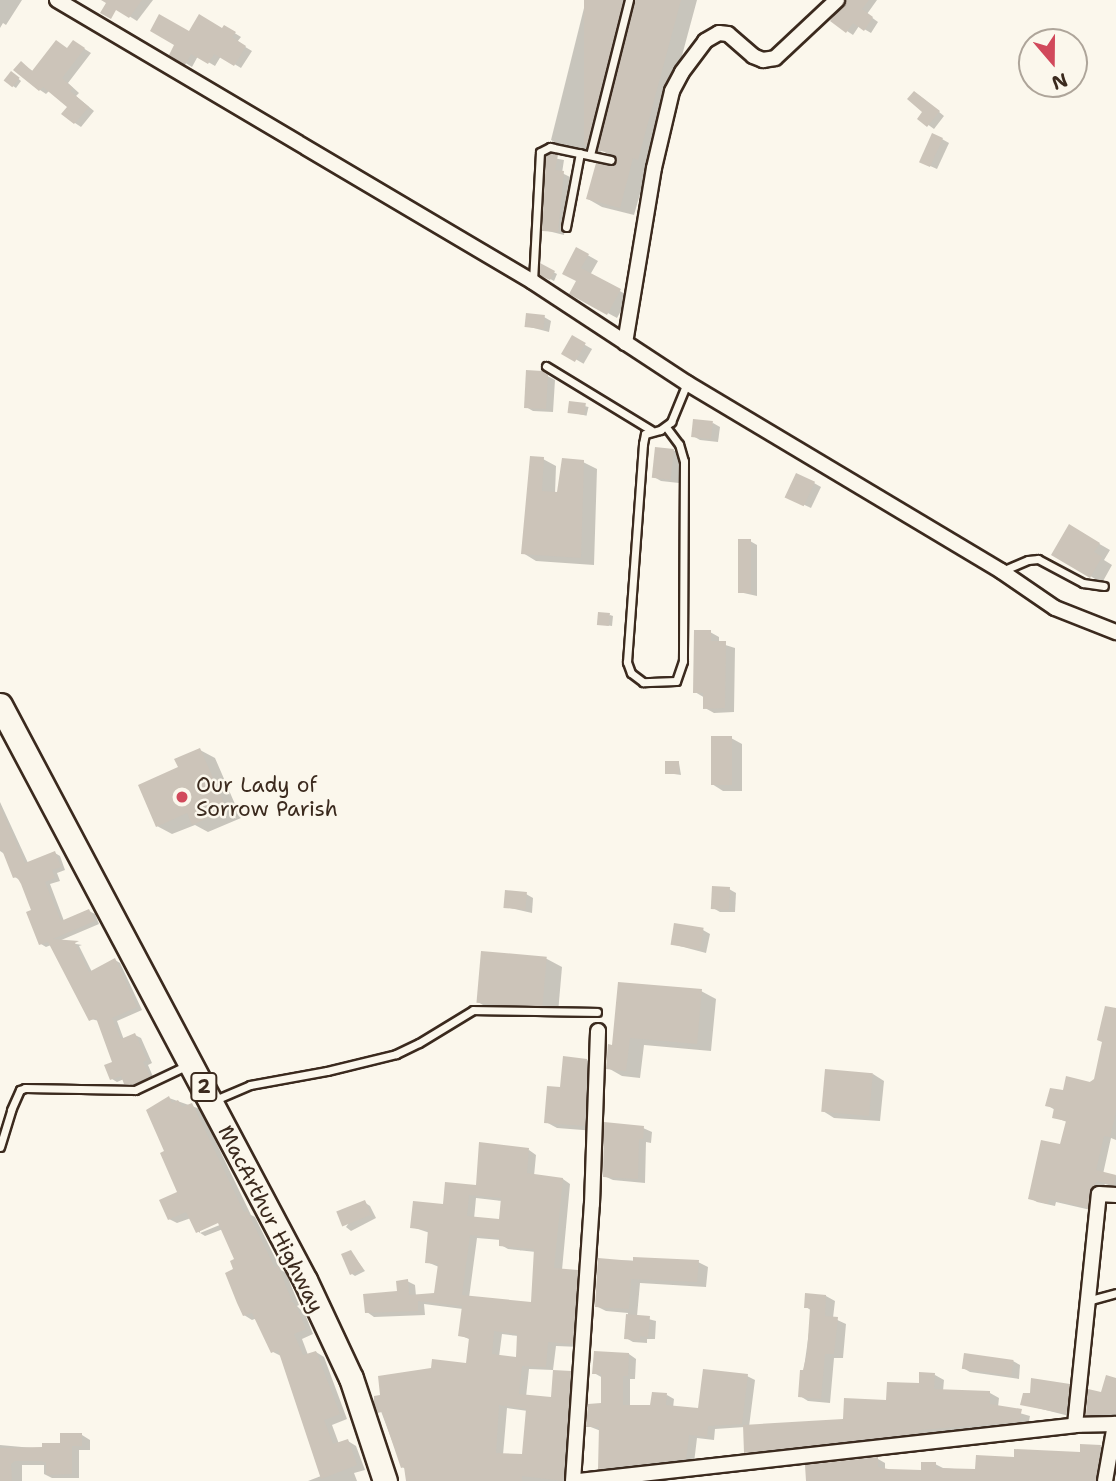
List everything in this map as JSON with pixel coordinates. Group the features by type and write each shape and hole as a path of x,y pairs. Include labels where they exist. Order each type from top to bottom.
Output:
{"highway":[{"name":"MacArthur Highway","path":"0,705 305,1280 351,1378 385,1481"}],"street":[{"path":"57,0 533,282 687,383 1001,571 1055,608 1116,632"},
{"path":"625,343 654,168 672,91 682,72 705,41 719,33 728,34 763,60 775,58 837,0"},
{"path":"573,1481 592,1205 598,1031"},
{"path":"1074,1426 1099,1194 1116,1195"},
{"path":"579,1481 1074,1426 1115,1424 1105,1481"}],"lane":[{"path":"590,155 629,0"},
{"path":"533,282 540,152 550,147 611,160"},
{"path":"566,227 580,153"},
{"path":"546,366 650,430"},
{"path":"666,427 687,383"},
{"path":"666,427 683,451 683,661 676,681 643,682 631,673 628,662 643,444 645,434 650,430 666,427"},
{"path":"1001,571 1028,559 1038,559 1083,583 1104,586"},
{"path":"211,1101 250,1085 327,1071 396,1054 419,1044 473,1010 597,1012"},
{"path":"0,1147 20,1090 135,1090 191,1064"},
{"path":"1086,1301 1116,1293"}],"building":[{"path":"101,0 142,0 129,18 116,10 111,19 100,13 106,3"},
{"path":"584,0 623,0 623,145 584,145"},
{"path":"635,0 681,0 638,160 633,158 620,208 586,199 596,163 612,166 617,162 615,155 598,150"},
{"path":"846,0 869,0 862,9 873,17 864,31 853,23 846,33 830,21"},
{"path":"159,14 189,31 199,14 222,28 224,25 236,32 232,37 246,46 234,66 214,54 208,64 191,54 185,65 169,55 174,45 150,31"},
{"path":"56,40 67,48 73,40 85,48 62,78 73,88 70,91 89,107 74,124 61,114 67,107 43,87 39,91 13,70 21,61 32,71"},
{"path":"11,71 20,78 12,87 4,80"},
{"path":"914,91 940,111 927,127 917,119 922,112 907,99"},
{"path":"932,133 943,138 930,167 919,162"},
{"path":"551,153 558,155 555,170 564,171 558,232 542,231 546,156"},
{"path":"576,247 589,254 581,268 621,289 607,315 569,294 576,281 562,274"},
{"path":"540,263 555,271 550,280 539,275"},
{"path":"526,313 545,315 543,329 525,327"},
{"path":"572,335 586,343 575,362 561,354"},
{"path":"526,370 542,371 548,375 546,409 524,408"},
{"path":"569,401 586,403 584,415 568,413"},
{"path":"693,419 713,421 711,439 691,437"},
{"path":"655,447 674,449 671,480 652,478"},
{"path":"530,456 544,457 542,491 557,492 562,458 584,460 581,558 521,554"},
{"path":"796,473 815,482 804,506 785,497"},
{"path":"1069,524 1100,543 1094,552 1102,557 1090,578 1051,555"},
{"path":"738,539 751,539 751,593 738,593"},
{"path":"598,612 610,613 609,626 597,625"},
{"path":"694,630 711,630 711,641 726,641 725,708 703,709 703,693 693,693"},
{"path":"711,736 732,736 732,785 711,785"},
{"name":"Our Lady of Sorrow Parish","path":"200,748 227,810 192,825 187,813 156,827 138,785 178,767 174,759"},
{"path":"665,761 679,761 679,774 665,774"},
{"path":"0,806 25,863 55,851 61,867 52,870 55,878 45,882 61,921 89,909 95,921 53,939 79,941 75,943 89,972 115,958 137,1007 112,1018 121,1039 135,1033 147,1060 143,1062 150,1076 134,1084 124,1084 121,1076 110,1080 104,1065 112,1062 96,1018 89,1021 48,942 39,945 26,912 31,910 21,884 17,877 13,878 2,850 0,851"},
{"path":"712,886 730,887 729,910 711,909"},
{"path":"505,890 527,892 525,910 503,908"},
{"path":"674,923 704,928 700,949 671,945"},
{"path":"481,951 547,957 542,1009 476,1003"},
{"path":"618,982 702,989 697,1044 630,1038 626,1071 606,1069 608,1044 612,1045"},
{"path":"1105,1006 1116,1008 1116,1112 1110,1137 1104,1136 1096,1170 1116,1175 1114,1185 1097,1181 1090,1192 1088,1208 1049,1199 1048,1204 1028,1199 1041,1140 1060,1144 1066,1121 1052,1118 1054,1108 1045,1106 1050,1088 1063,1090 1066,1076 1090,1082 1094,1079 1102,1042 1097,1040"},
{"path":"563,1056 587,1059 585,1126 544,1123 547,1086 560,1087"},
{"path":"825,1069 873,1073 869,1116 821,1112"},
{"path":"169,1096 172,1103 178,1100 182,1107 192,1103 244,1212 247,1211 275,1268 278,1266 292,1301 288,1302 293,1302 297,1308 306,1329 294,1334 303,1355 316,1351 340,1414 324,1420 333,1444 348,1439 357,1465 321,1479 278,1350 271,1353 252,1313 243,1316 237,1303 225,1273 233,1269 230,1261 234,1259 218,1223 196,1233 186,1212 168,1220 159,1200 177,1192 160,1153 164,1151 146,1110"},
{"path":"604,1122 644,1126 643,1139 639,1139 638,1179 603,1177"},
{"path":"479,1142 529,1148 527,1173 563,1178 554,1268 578,1270 573,1344 548,1342 546,1367 522,1366 519,1394 551,1397 553,1370 571,1371 563,1481 522,1476 522,1481 406,1481 404,1467 401,1468 382,1412 377,1413 374,1404 374,1396 380,1395 378,1376 431,1368 432,1359 466,1363 469,1338 458,1336 462,1306 418,1301 418,1311 365,1313 363,1294 397,1291 396,1281 408,1279 409,1295 434,1293 438,1264 425,1263 428,1230 410,1228 413,1201 443,1204 445,1182 476,1185","holes":["469,1195 501,1198 499,1219 467,1216","470,1235 499,1238 499,1246 534,1249 531,1302 462,1295","494,1331 517,1334 516,1357 492,1354","499,1405 526,1409 522,1454 496,1453"]},
{"path":"365,1200 371,1215 342,1226 336,1212"},
{"path":"351,1250 363,1269 350,1275 341,1254"},
{"path":"633,1257 699,1260 697,1282 631,1279 629,1309 595,1307 598,1258 633,1261"},
{"path":"805,1293 826,1295 825,1316 838,1317 834,1354 825,1354 821,1399 798,1397 800,1370 803,1370 807,1353 810,1308 804,1308"},
{"path":"626,1314 650,1316 648,1337 640,1336 640,1340 624,1339"},
{"path":"594,1351 629,1353 628,1376 623,1376 623,1405 650,1405 652,1392 667,1393 666,1405 698,1408 703,1369 748,1374 742,1424 708,1426 707,1437 689,1435 686,1459 598,1469 599,1427 586,1427 588,1404 601,1403 601,1374 592,1374"},
{"path":"964,1353 1014,1360 1011,1376 962,1369"},
{"path":"919,1372 935,1373 934,1389 990,1391 990,1404 1022,1409 1019,1422 920,1430 920,1433 744,1453 743,1425 843,1419 844,1398 886,1400 887,1382 919,1383"},
{"path":"1106,1375 1116,1378 1116,1414 1086,1415 1088,1389 1101,1392"},
{"path":"1031,1378 1070,1384 1066,1414 1020,1405 1023,1393 1030,1393"},
{"path":"60,1433 82,1433 82,1446 72,1446 72,1474 46,1475 46,1463 42,1461 15,1461 11,1464 12,1481 0,1481 0,1448 42,1447 42,1443 60,1443"},
{"path":"1080,1444 1101,1445 1096,1481 806,1481 805,1465 878,1457 878,1467 888,1469 921,1470 921,1462 936,1462 936,1468 975,1469 976,1455 1014,1457 1014,1449 1080,1452"}],"place":[{"name":"Our Lady of Sorrow Parish","path":"182,797"}]}
